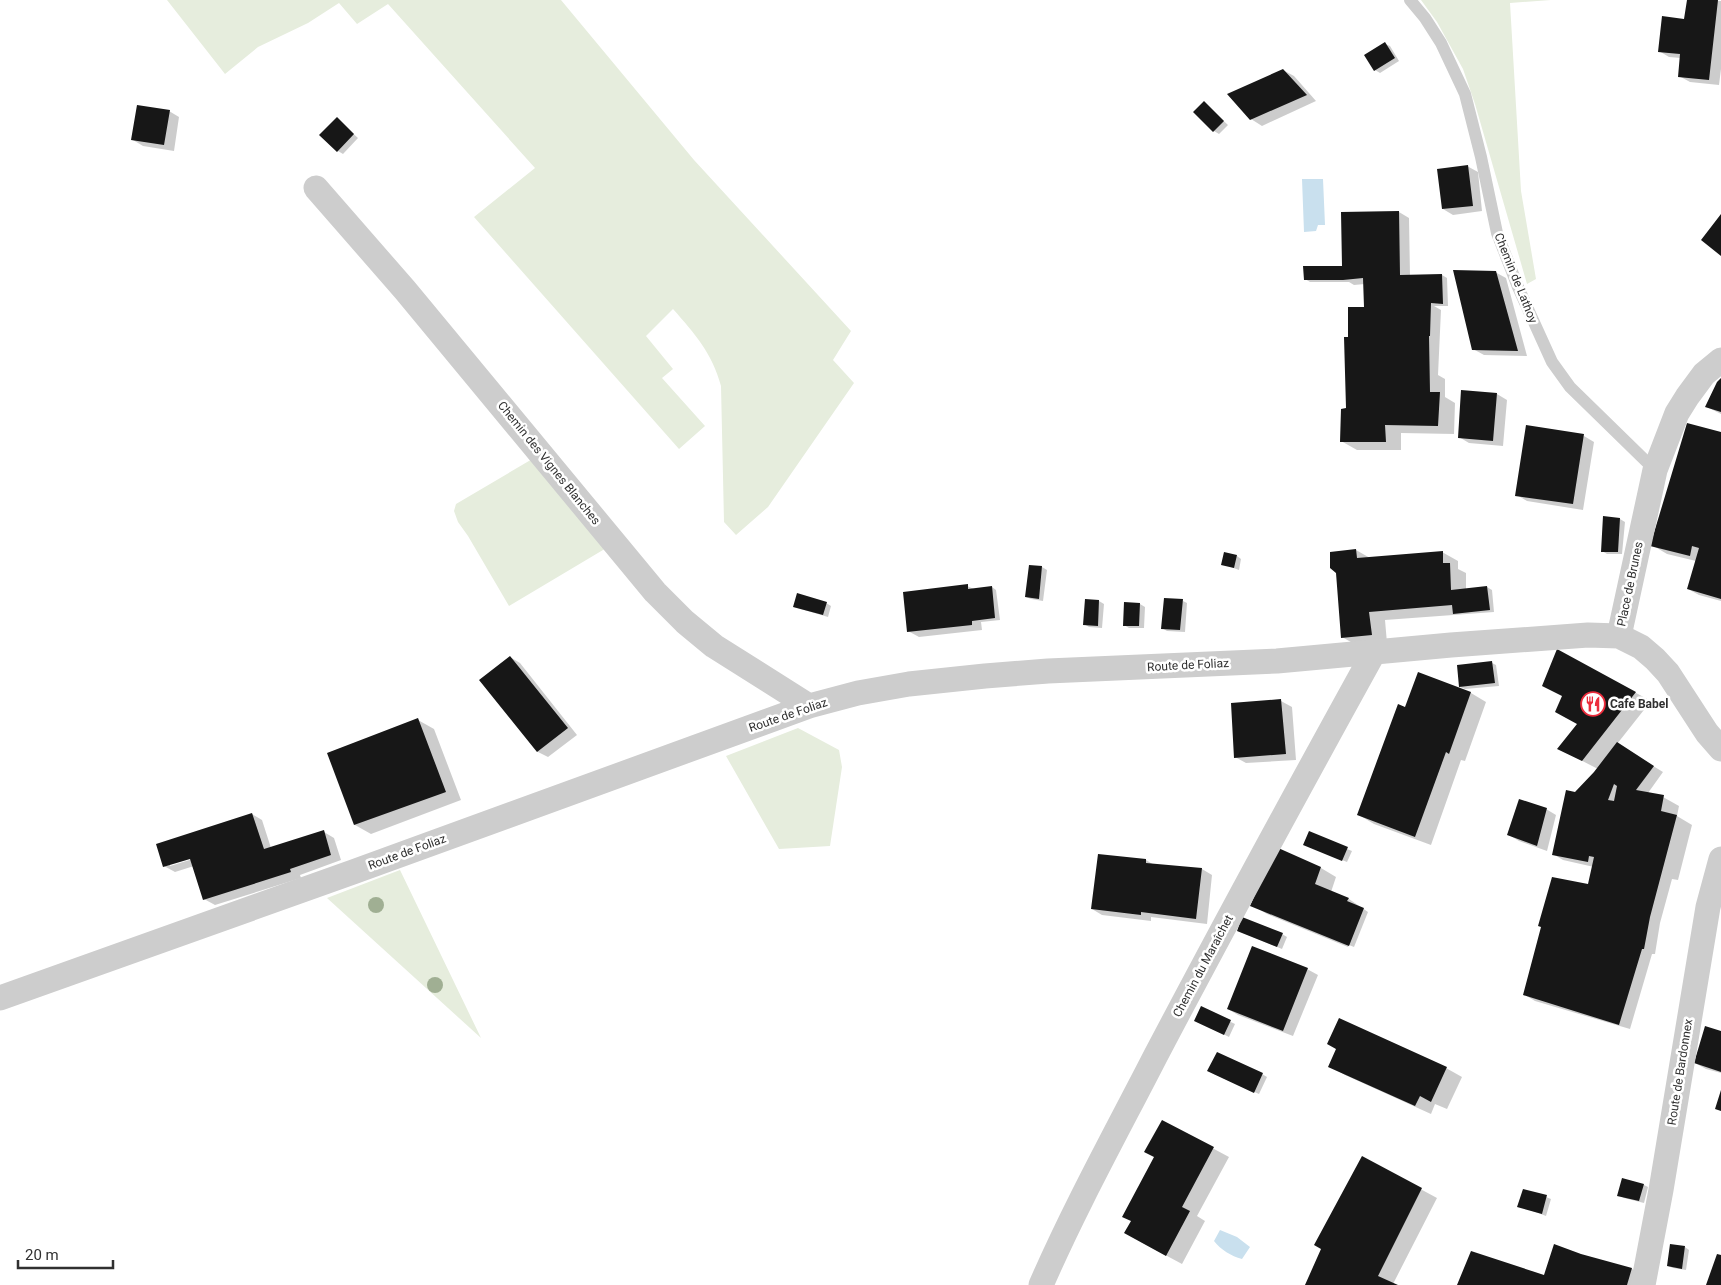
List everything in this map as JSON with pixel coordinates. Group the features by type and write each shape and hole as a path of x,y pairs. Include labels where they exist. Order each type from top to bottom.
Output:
{"street":[{"name":"Chemin des Vignes Blanches","path":"316,188 412,297 655,592 685,622 714,646 809,706"},
{"name":"Place de Brunes","path":"1721,360 1704,374 1687,396 1677,413 1655,470 1620,636 1641,647 1668,673 1707,733 1721,749"},
{"name":"Route de Foliaz","path":"0,998 809,706 858,693 909,684 1048,671 1277,661 1588,635 1620,636"},
{"name":"Chemin du Maraîchet","path":"1041,1285 1113,1138 1197,977 1374,652"},
{"name":"Route de Bardonnex","path":"1643,1285 1661,1190 1708,907 1721,859"}],"lane":[{"name":"Chemin de Lathoy","path":"1410,0 1425,18 1441,43 1466,94 1497,233 1518,288 1552,362 1570,387 1655,470"}],"green space":[{"path":"167,0 561,0 694,160 851,331 833,360 854,383 768,507 736,535 724,522 721,386 713,364 702,344 673,309 646,336 673,369 662,378 705,426 679,449 474,217 535,168 388,4 357,24 339,3 308,23 258,47 225,74"},
{"path":"1421,0 1551,0 1510,3 1521,191 1536,279 1527,284 1475,104 1463,69 1437,22"},
{"path":"534,458 608,547 509,606 458,522 454,511 456,504"},
{"path":"798,728 839,750 842,767 830,846 779,849 726,756"},
{"path":"400,870 481,1038 327,898"}],"water":[{"path":"1302,179 1323,179 1325,225 1318,225 1316,231 1304,232"},
{"path":"1220,1230 1237,1237 1250,1247 1242,1259 1226,1252 1214,1241"}],"building":[{"path":"1687,0 1718,0 1709,80 1678,77 1680,54 1658,52 1662,16 1684,19"},
{"path":"1385,42 1395,58 1374,71 1364,55"},
{"path":"1283,69 1307,95 1250,120 1227,94"},
{"path":"1204,101 1224,121 1213,132 1193,112"},
{"path":"137,105 170,110 164,145 131,140"},
{"path":"337,117 354,134 337,152 319,135"},
{"path":"1468,165 1473,206 1442,209 1437,169"},
{"path":"1399,211 1400,275 1442,274 1443,304 1431,303 1429,336 1430,392 1440,392 1438,426 1385,425 1386,442 1340,442 1341,409 1346,408 1344,337 1348,337 1348,307 1364,307 1363,278 1304,280 1303,266 1342,266 1341,212"},
{"path":"1721,214 1721,256 1701,240"},
{"path":"1453,270 1496,271 1518,351 1472,350"},
{"path":"1721,378 1721,412 1705,407 1717,382"},
{"path":"1461,390 1497,393 1493,441 1458,438"},
{"path":"1687,423 1721,432 1721,599 1687,589 1699,548 1692,546 1690,556 1650,546"},
{"path":"1526,425 1584,434 1573,504 1515,496"},
{"path":"1603,516 1620,518 1618,552 1601,552"},
{"path":"1356,549 1357,558 1443,551 1443,563 1450,563 1451,590 1487,586 1490,610 1453,614 1452,605 1369,612 1372,635 1341,638 1336,573 1330,568 1330,552"},
{"path":"1224,552 1237,555 1234,568 1221,565"},
{"path":"1029,565 1042,566 1039,599 1025,597"},
{"path":"968,584 968,589 992,586 995,618 972,621 972,625 907,632 903,592"},
{"path":"797,593 827,602 823,615 793,607"},
{"path":"1164,598 1183,599 1180,630 1161,629"},
{"path":"1085,599 1099,600 1098,626 1083,625"},
{"path":"1124,602 1140,603 1139,626 1123,626"},
{"name":"Cafe Babel","path":"1557,649 1636,692 1582,761 1557,749 1577,724 1555,712 1562,696 1542,686"},
{"path":"510,656 568,728 537,752 479,680"},
{"path":"1492,661 1495,683 1459,687 1457,665"},
{"path":"1418,672 1471,692 1449,754 1446,752 1415,837 1357,815 1398,704 1405,707"},
{"path":"1281,699 1286,754 1234,758 1231,703"},
{"path":"418,718 446,792 354,825 327,753"},
{"path":"1617,742 1654,766 1636,790 1664,795 1661,811 1677,815 1650,917 1644,949 1642,949 1619,1025 1523,995 1541,927 1538,926 1552,877 1588,884 1594,857 1589,856 1588,862 1552,855 1566,790 1575,792 1594,772","holes":["1614,784 1617,786 1614,801 1608,800"]},
{"path":"1519,799 1547,808 1537,846 1507,835"},
{"path":"252,813 264,849 324,830 331,855 290,869 291,872 203,900 190,859 163,867 156,844"},
{"path":"1309,831 1348,847 1342,861 1303,845"},
{"path":"1276,847 1321,867 1315,884 1349,898 1347,901 1364,908 1349,946 1250,906"},
{"path":"1098,854 1146,859 1146,863 1202,868 1196,919 1141,912 1141,915 1091,909"},
{"path":"1242,917 1283,933 1277,947 1237,931"},
{"path":"1252,946 1308,968 1283,1031 1227,1009"},
{"path":"1201,1006 1231,1020 1224,1035 1194,1021"},
{"path":"1339,1018 1447,1067 1431,1102 1420,1096 1415,1106 1328,1067 1336,1049 1327,1044"},
{"path":"1705,1026 1721,1031 1721,1072 1694,1063"},
{"path":"1217,1052 1263,1073 1254,1093 1207,1071"},
{"path":"1721,1090 1721,1111 1715,1109"},
{"path":"1162,1120 1214,1147 1182,1207 1190,1211 1166,1256 1124,1233 1131,1221 1122,1217 1154,1157 1144,1152"},
{"path":"1362,1156 1422,1188 1378,1276 1398,1285 1305,1285 1321,1249 1314,1245"},
{"path":"1622,1178 1644,1184 1639,1201 1617,1196"},
{"path":"1523,1189 1547,1195 1542,1214 1517,1207"},
{"path":"1554,1244 1581,1254 1632,1268 1627,1285 1457,1285 1471,1251 1544,1275"},
{"path":"1670,1244 1685,1246 1682,1269 1667,1266"},
{"path":"1717,1254 1721,1255 1721,1285 1706,1285"}],"place":[{"name":"Cafe Babel","path":"1593,704"}]}
